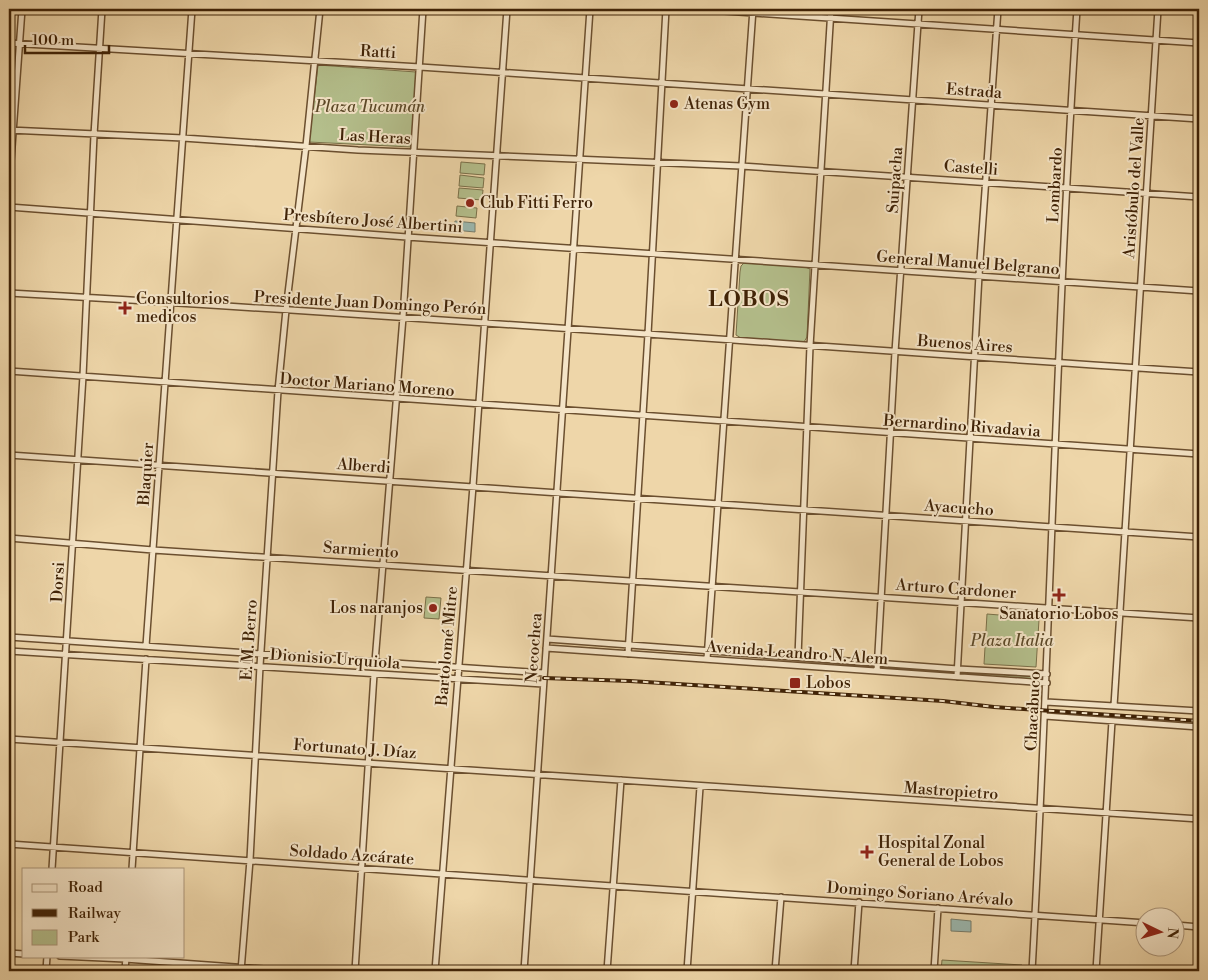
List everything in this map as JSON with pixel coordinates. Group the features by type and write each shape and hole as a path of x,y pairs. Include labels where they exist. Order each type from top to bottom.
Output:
{"street":[{"path":"9,188 11,131 22,9"},
{"name":"Dorsi","path":"52,868 83,376 102,9"},
{"name":"Blaquier","path":"146,646 192,9"},
{"name":"E. M. Berro","path":"241,970 250,860 260,666 278,391 320,9"},
{"path":"375,662 403,317 423,9"},
{"name":"Bartolomé Mitre","path":"435,971 473,486 507,9"},
{"name":"Necochea","path":"524,971 564,411 573,247 590,9"},
{"path":"628,654 666,9"},
{"path":"695,9 752,11 1199,43"},
{"path":"798,657 810,346 831,9"},
{"name":"Suipacha","path":"877,671 895,352 919,9"},
{"path":"957,677 964,521 979,275 998,9"},
{"name":"Lombardo","path":"1058,362 1078,9"},
{"name":"Aristóbulo del Valle","path":"1114,706 1158,9"},
{"path":"707,660 752,11"},
{"name":"Ratti","path":"9,43 420,67 747,89"},
{"name":"Estrada","path":"747,89 1199,119"},
{"name":"Las Heras","path":"11,131 183,138 414,152 497,154 741,166"},
{"name":"Castelli","path":"741,166 1199,196"},
{"name":"Presbítero José Albertini","path":"9,207 735,260"},
{"name":"General Manuel Belgrano","path":"735,260 1199,291"},
{"name":"Presidente Juan Domingo Perón","path":"9,293 568,327 729,340"},
{"name":"Buenos Aires","path":"729,340 1199,372"},
{"name":"Chacabuco","path":"1032,971 1047,683 1058,362"},
{"name":"Doctor Mariano Moreno","path":"9,372 724,422"},
{"name":"Bernardino Rivadavia","path":"724,422 1199,454"},
{"name":"Alberdi","path":"9,455 718,504"},
{"name":"Ayacucho","path":"718,504 1199,537"},
{"name":"Sarmiento","path":"9,538 153,550 712,586"},
{"name":"Arturo Cardoner","path":"712,586 1199,618"},
{"name":"Dionisio Urquiola","path":"9,637 544,673"},
{"name":"Avenida Leandro N. Alem","path":"547,639 1047,674"},
{"name":"Avenida Leandro N. Alem","path":"546,648 1047,683"},
{"name":"Dionisio Urquiola","path":"9,650 543,684"},
{"path":"776,655 776,664"},
{"path":"817,667 818,658"},
{"path":"132,868 146,659"},
{"path":"355,971 374,674"},
{"path":"1046,702 1199,711"},
{"path":"1045,716 1199,727"},
{"path":"1096,971 1112,721"},
{"name":"Fortunato J. Díaz","path":"9,739 538,774 700,787"},
{"path":"607,971 621,780"},
{"path":"687,971 700,787"},
{"name":"Mastropietro","path":"700,787 1199,819"},
{"name":"Soldado Azcárate","path":"9,844 693,891"},
{"name":"Domingo Soriano Arévalo","path":"693,891 1136,922"},
{"path":"775,971 781,897"},
{"path":"854,971 859,902"},
{"path":"934,971 938,908"},
{"path":"1186,926 1199,927"},
{"path":"9,953 22,954"},
{"path":"46,971 47,958"},
{"path":"125,971 126,958 241,970 290,971"}],"green space":[{"name":"Plaza Tucumán","path":"318,65 416,72 411,147 309,142"},
{"path":"461,162 485,164 484,175 460,173"},
{"path":"460,175 484,178 483,188 459,186"},
{"path":"459,188 483,190 482,200 458,198"},
{"path":"457,206 477,208 476,218 456,216"},
{"path":"744,263 805,267 810,269 807,337 804,342 741,338 736,335 740,272 741,266"},
{"name":"Los naranjos","path":"426,597 441,598 439,619 424,618"},
{"name":"Plaza Italia","path":"987,614 1036,618 1039,620 1036,667 984,664"},
{"path":"967,672 1036,677 1037,678 967,675"},
{"path":"942,960 1022,965 1022,971 941,971"}],"water":[{"path":"455,221 475,223 475,232 454,230"},
{"path":"951,919 971,921 971,932 951,931"}],"railway":[{"path":"544,678 630,681 943,701 994,707 1199,721"}],"place":[{"name":"Atenas Gym","path":"674,104"},
{"name":"Club Fitti Ferro","path":"470,203"},
{"name":"Consultorios medicos","path":"125,308"},
{"name":"Sanatorio Lobos","path":"1059,595"},
{"name":"Los naranjos","path":"433,608"},
{"name":"Lobos","path":"795,683"},
{"name":"Hospital Zonal General de Lobos","path":"867,852"}],"district":[{"name":"LOBOS","path":"749,300"}]}
